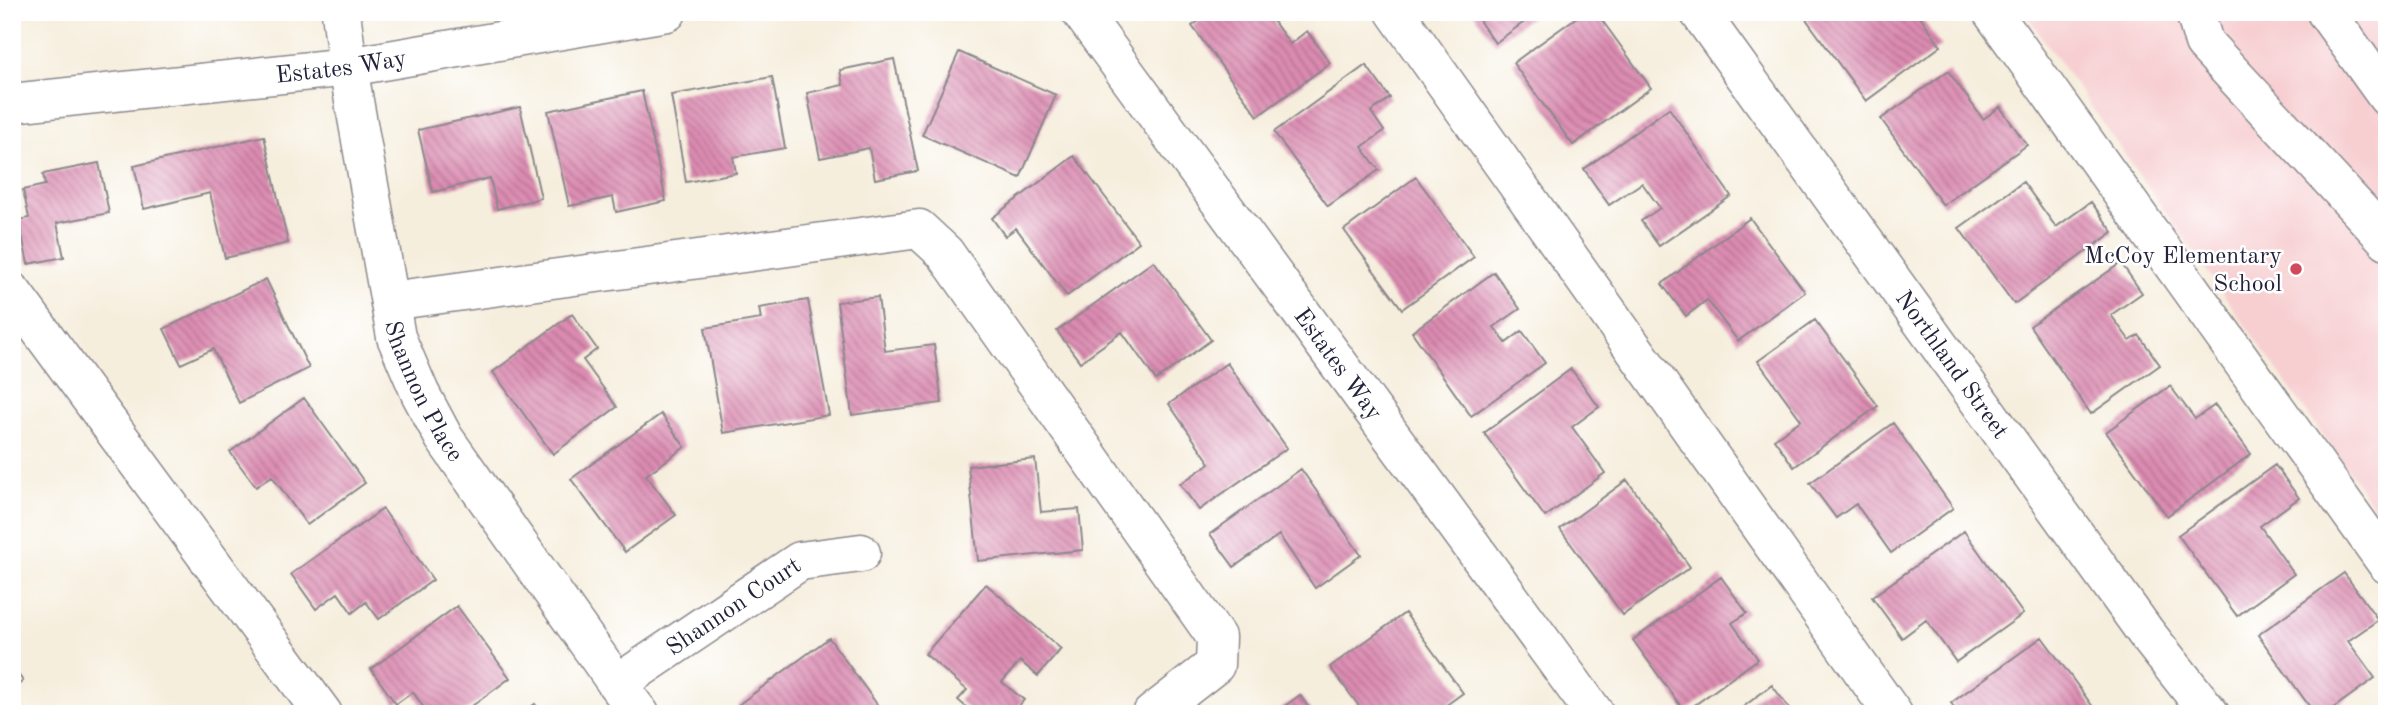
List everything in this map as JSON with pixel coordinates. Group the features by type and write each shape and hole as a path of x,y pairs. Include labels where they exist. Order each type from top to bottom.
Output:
{"street":[{"name":"Shannon Place","path":"341,12 348,67 396,337 444,438 640,714"},
{"name":"Estates Way","path":"12,103 348,67 597,18 667,12"},
{"name":"Estates Way","path":"1081,12 1595,714"},
{"path":"1395,12 1893,714"},
{"name":"Northland Street","path":"1699,12 2138,622 2210,714"},
{"path":"1992,12 2387,564"},
{"path":"2195,12 2204,43 2387,240"},
{"path":"2326,12 2387,97"},
{"path":"390,301 919,229 945,253 1216,637 1215,665 1152,714"},
{"path":"12,292 324,714"},
{"name":"Shannon Court","path":"617,684 800,561 861,553"}],"shaded area":[{"name":"McCoy Elementary School","path":"2024,12 2387,12 2387,526"}],"building":[{"path":"1211,12 1288,12 1274,22 1290,44 1307,31 1330,63 1258,116 1192,26"},
{"path":"1473,12 1538,12 1495,43"},
{"path":"1584,12 1596,12 1651,88 1573,145 1513,63"},
{"path":"1816,12 1917,12 1941,46 1866,101 1806,19"},
{"path":"959,52 1056,95 1020,178 922,135"},
{"path":"894,59 918,171 875,179 869,148 820,158 807,93 843,85 840,70"},
{"path":"1366,65 1390,98 1371,112 1384,131 1362,147 1379,170 1328,206 1274,132"},
{"path":"1948,71 1983,119 2000,107 2027,145 1943,205 1881,119"},
{"path":"772,77 785,148 733,157 736,173 686,182 671,95"},
{"path":"642,91 666,201 616,212 613,197 569,206 548,111"},
{"path":"520,107 541,198 497,209 490,178 433,192 418,130"},
{"path":"1669,108 1731,196 1659,246 1641,221 1660,208 1642,183 1609,205 1584,169"},
{"path":"264,136 288,243 225,258 210,193 144,209 134,166"},
{"path":"1074,156 1139,242 1067,296 1016,228 1005,236 992,218"},
{"path":"99,163 109,213 57,223 64,257 28,264 19,220 29,218 23,190 45,185 43,174"},
{"path":"1416,177 1474,257 1402,309 1344,230"},
{"path":"2023,182 2056,227 2091,202 2113,232 2014,304 1959,228"},
{"path":"1750,218 1805,292 1738,341 1707,300 1686,316 1662,284"},
{"path":"1154,261 1211,340 1156,380 1122,332 1080,362 1057,331"},
{"path":"2121,263 2142,293 2111,315 2130,341 2139,335 2160,365 2091,414 2030,326"},
{"path":"1494,272 1520,309 1494,327 1506,343 1522,331 1545,363 1471,416 1412,332"},
{"path":"266,279 309,368 239,403 213,349 181,364 164,329"},
{"path":"878,297 885,351 934,345 942,403 852,415 837,302"},
{"path":"808,300 829,415 723,433 705,328 761,319 759,308"},
{"path":"572,314 597,349 583,360 617,407 553,454 493,372"},
{"path":"1815,320 1878,406 1794,467 1774,439 1801,420 1758,361"},
{"path":"1227,363 1287,448 1199,510 1180,484 1210,463 1169,404"},
{"path":"1571,369 1599,407 1572,427 1605,473 1545,517 1484,433"},
{"path":"2170,386 2195,419 2215,405 2251,454 2167,516 2106,432"},
{"path":"304,398 365,483 307,525 272,476 256,487 230,452"},
{"path":"661,414 685,447 646,475 676,515 625,552 571,479"},
{"path":"1893,423 1953,508 1891,553 1856,504 1836,518 1810,483"},
{"path":"1035,459 1041,512 1079,509 1083,550 978,561 968,466"},
{"path":"2275,465 2299,498 2260,526 2294,574 2237,616 2178,535"},
{"path":"1301,469 1361,555 1315,588 1279,535 1234,567 1210,534"},
{"path":"1627,480 1690,567 1623,615 1560,529"},
{"path":"383,509 433,580 379,619 366,602 352,613 338,593 316,609 291,574"},
{"path":"1964,531 2023,614 1956,662 1926,620 1902,638 1872,597"},
{"path":"2344,573 2378,620 2348,641 2375,678 2325,714 2315,714 2258,635"},
{"path":"1721,577 1747,613 1732,623 1758,659 1685,712 1633,640"},
{"path":"986,584 1061,649 1038,676 1020,661 1002,682 1024,700 1012,714 974,714 958,700 967,690 925,654"},
{"path":"457,606 510,678 461,714 428,714 413,692 396,704 371,669"},
{"path":"1405,613 1463,693 1434,714 1365,714 1330,667"},
{"path":"2042,637 2096,711 2091,714 1959,714 1951,703"},
{"path":"829,638 884,714 744,714 738,705"},
{"path":"12,666 23,681 12,690"},
{"path":"1772,685 1793,714 1734,714"},
{"path":"1300,695 1313,714 1274,714"},
{"path":"535,704 542,714 521,714"}],"place":[{"name":"McCoy Elementary School","path":"2296,269"}]}
